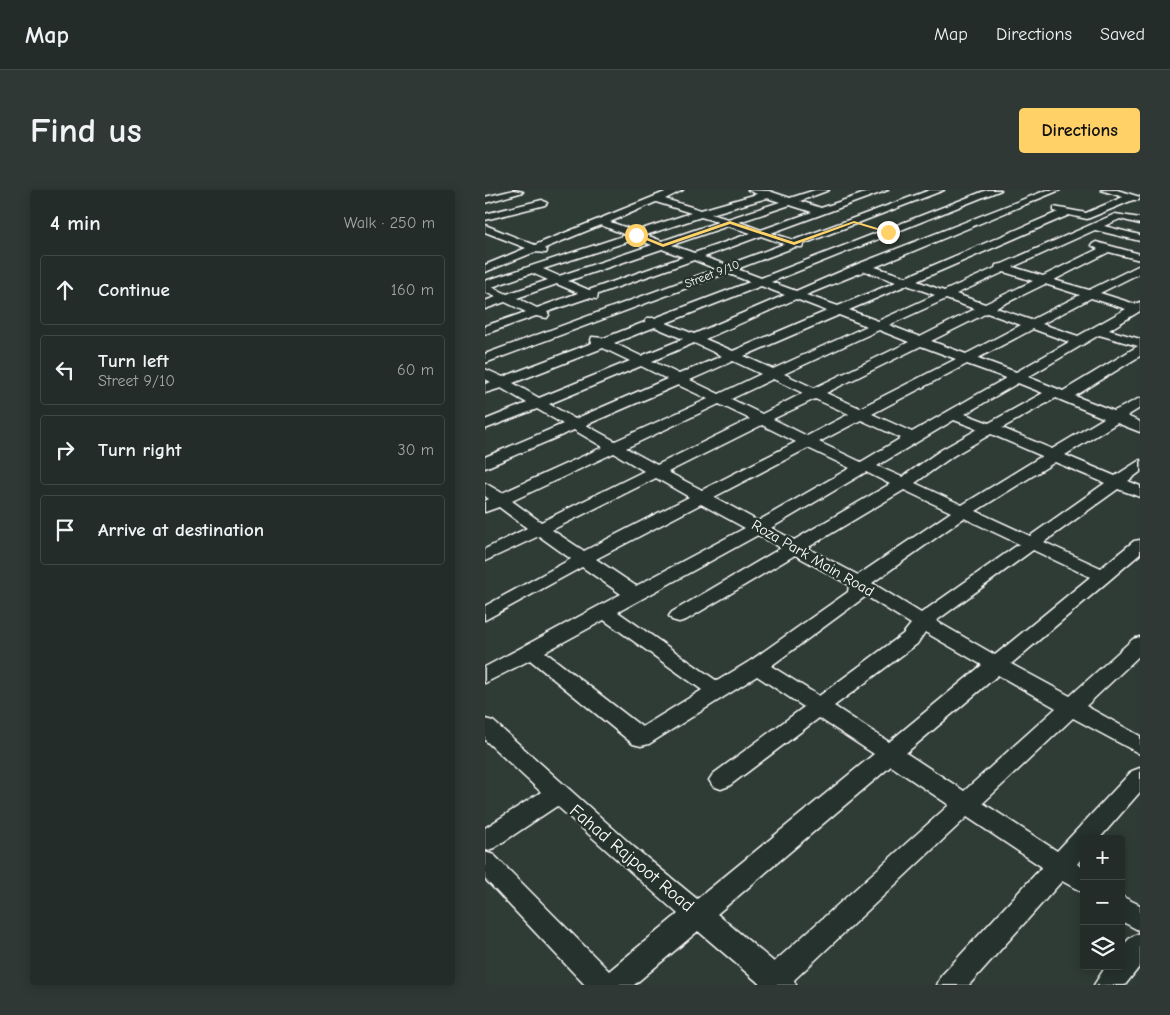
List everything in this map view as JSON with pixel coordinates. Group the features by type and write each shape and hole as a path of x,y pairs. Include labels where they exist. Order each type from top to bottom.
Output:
{"street":[{"path":"485,260 658,194 677,190"},
{"path":"753,190 1043,280 1138,307"},
{"path":"485,287 561,259 702,213 781,190"},
{"path":"485,306 824,190"},
{"path":"485,330 879,190 1019,233 1140,257"},
{"name":"Street 9/10","path":"485,359 939,190"},
{"path":"485,390 944,211 991,190 1087,216 1136,198"},
{"path":"485,425 695,339 795,295 1055,190"},
{"path":"1106,190 1136,198"},
{"path":"485,200 518,192"},
{"path":"485,269 601,222 658,194 702,213 907,281 1079,341"},
{"path":"485,218 542,203"},
{"path":"485,463 1069,212"},
{"path":"485,508 717,398 1094,227 1119,216 1138,220"},
{"path":"601,222 918,342 1016,377 1140,427"},
{"path":"1094,227 1140,238"},
{"path":"485,228 561,259"},
{"path":"485,243 506,237"},
{"path":"485,556 538,528 1107,249"},
{"path":"485,614 585,558 1140,268"},
{"path":"533,269 695,339 731,357 913,438"},
{"path":"485,287 759,419 962,512 1033,542 1103,576"},
{"path":"489,667 531,651 760,527 1016,377 1100,331 1138,307"},
{"path":"1100,331 1140,344"},
{"path":"679,616 901,484 947,453 1140,350"},
{"name":"Roza Park Main Road","path":"485,373 701,497 760,527 859,583 922,622 1140,746"},
{"path":"531,651 641,738 757,666 857,595 859,583 962,512 1140,402"},
{"path":"953,415 991,429 1051,456 1140,492"},
{"path":"721,780 819,709 910,639 922,622 1140,465"},
{"path":"485,488 538,528 585,558 634,594"},
{"path":"613,985 1140,545"},
{"path":"604,611 717,691"},
{"path":"779,982 1140,644"},
{"path":"757,666 819,709 1081,880"},
{"name":"Fahad Rajpoot Road","path":"485,727 626,855 779,982"},
{"path":"951,985 1140,777"},
{"path":"485,841 557,794"},
{"path":"485,862 603,985"},
{"path":"1125,909 1140,919"},
{"path":"1108,985 1140,945"}],"route":[{"path":"636,235 663,245 730,222 794,244 854,222 888,232"}]}
